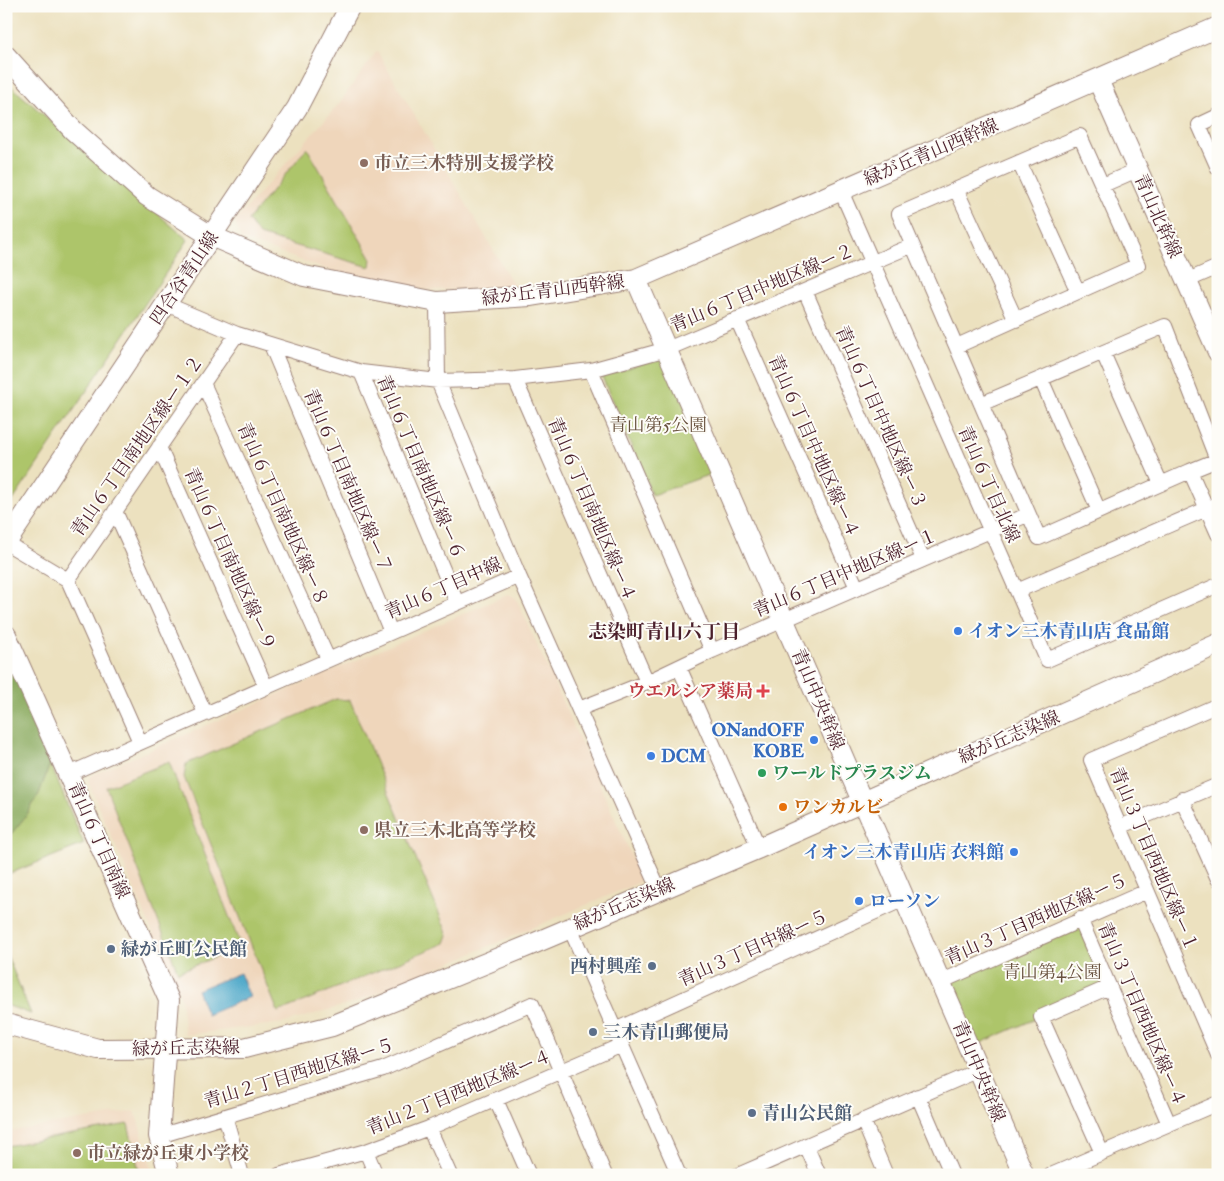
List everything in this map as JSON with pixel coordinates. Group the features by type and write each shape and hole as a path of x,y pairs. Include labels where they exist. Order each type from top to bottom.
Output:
{"street":[{"name":"四合谷青山線","path":"6,543 297,108 350,6"},
{"name":"緑が丘青山西幹線","path":"6,56 73,130 147,196 211,236 304,276 437,302 531,296 636,279 1218,27"},
{"name":"青山北幹線","path":"1098,80 1218,352"},
{"path":"1218,116 1199,125 1218,168"},
{"path":"957,346 1138,265 1080,136 899,214 911,246 957,346 981,404 1027,515 1039,538 1217,460 1165,326 981,404"},
{"path":"1019,162 1078,292"},
{"path":"1103,185 1137,170"},
{"path":"956,189 1016,320"},
{"name":"青山６丁目北線","path":"841,191 1047,660 1218,586"},
{"name":"青山６丁目中地区線ー２","path":"166,304 237,334 361,372 438,381 515,378 591,370 667,348 911,246"},
{"path":"1186,281 1218,267"},
{"name":"青山中央幹線","path":"636,279 785,619 862,802 1024,1175"},
{"name":"青山６丁目中地区線ー３","path":"805,291 923,560"},
{"path":"437,302 438,381 519,576"},
{"name":"青山６丁目中地区線ー４","path":"737,319 857,588"},
{"name":"青山６丁目南地区線ー１２","path":"68,580 237,334"},
{"name":"青山６丁目南地区線ー７","path":"270,344 391,632"},
{"path":"1103,353 1161,484"},
{"path":"591,370 712,651"},
{"name":"青山６丁目南地区線ー６","path":"361,372 457,603"},
{"name":"青山６丁目南地区線ー４","path":"515,378 646,682"},
{"path":"1041,379 1099,512"},
{"name":"青山６丁目南地区線ー８","path":"203,383 328,659"},
{"name":"青山６丁目南地区線ー９","path":"159,447 266,687"},
{"path":"1190,471 1212,506 1218,534"},
{"path":"1017,591 1212,506"},
{"path":"115,511 205,713"},
{"name":"青山６丁目中地区線ー１","path":"579,709 646,682 785,619 1027,515"},
{"path":"6,543 68,580 140,742"},
{"name":"青山６丁目中線","path":"69,774 519,576 659,888"},
{"name":"青山６丁目南線","path":"6,635 169,1000 159,1136 170,1175"},
{"name":"緑が丘志染線","path":"6,1024 98,1050 244,1048 332,1026 570,928 659,888 759,848 1218,644"},
{"path":"679,667 759,848"},
{"name":"青山３丁目西地区線ー１","path":"1218,705 1091,760 1218,1055"},
{"path":"1120,827 1218,785"},
{"path":"1182,799 1218,879"},
{"name":"青山３丁目西地区線ー５","path":"940,982 1147,891"},
{"name":"青山３丁目中線ー５","path":"615,1030 904,899"},
{"name":"青山３丁目西地区線ー４","path":"1080,919 1169,1124"},
{"path":"570,928 679,1175"},
{"path":"1102,1153 1041,1017 1109,986"},
{"name":"青山２丁目西地区線ー５","path":"159,1136 383,1069 532,1004 560,1072"},
{"name":"青山２丁目西地区線ー４","path":"279,1175 305,1171 429,1128 622,1046"},
{"path":"745,1173 979,1070"},
{"path":"560,1072 605,1175"},
{"path":"918,1096 952,1175"},
{"path":"496,1100 529,1175"},
{"path":"1052,1175 1218,1103"},
{"path":"225,1116 242,1175"},
{"path":"863,1120 886,1175"},
{"path":"429,1128 450,1175"},
{"path":"806,1145 819,1175"},
{"path":"366,1151 376,1175"}],"shaded area":[{"name":"市立三木特別支援学校","path":"377,51 516,289 426,290 336,273 241,239 235,221 338,105"},
{"name":"県立三木北高等学校","path":"509,594 516,598 641,877 638,883 359,1001 284,1023 185,1035 181,998 88,782 90,776"},
{"name":"市立緑が丘東小学校","path":"135,1111 154,1175 6,1175 6,1132"}],"green space":[{"path":"6,82 188,240 6,511"},
{"path":"307,148 371,258 370,267 259,235 248,220"},
{"name":"青山第5公園","path":"664,356 714,473 652,495 602,377"},
{"path":"6,656 54,753 39,794 26,816 6,840"},
{"path":"6,659 84,844 6,875"},
{"path":"336,699 350,700 448,935 445,943 278,1012 184,777 186,764"},
{"path":"169,762 241,947 178,972 106,787"},
{"name":"青山第4公園","path":"1080,919 1109,987 969,1048 940,982"},
{"path":"6,953 31,1014 6,1005"},
{"name":"市立緑が丘東小学校","path":"128,1124 140,1175 6,1175 6,1146"}],"water":[{"path":"240,973 250,997 207,1015 197,990"}],"place":[{"name":"市立三木特別支援学校","path":"364,163"},
{"name":"イオン三木青山店 食品館","path":"958,631"},
{"name":"ウエルシア薬局","path":"763,691"},
{"name":"ONandOFF KOBE","path":"814,740"},
{"name":"DCM","path":"651,756"},
{"name":"ワールドプラスジム","path":"762,773"},
{"name":"ワンカルビ","path":"783,807"},
{"name":"県立三木北高等学校","path":"364,830"},
{"name":"イオン三木青山店 衣料館","path":"1014,852"},
{"name":"ローソン","path":"859,901"},
{"name":"緑が丘町公民館","path":"111,949"},
{"name":"西村興産","path":"652,966"},
{"name":"三木青山郵便局","path":"593,1032"},
{"name":"青山公民館","path":"752,1113"},
{"name":"市立緑が丘東小学校","path":"77,1153"}],"district":[{"name":"志染町青山六丁目","path":"664,631"}]}
